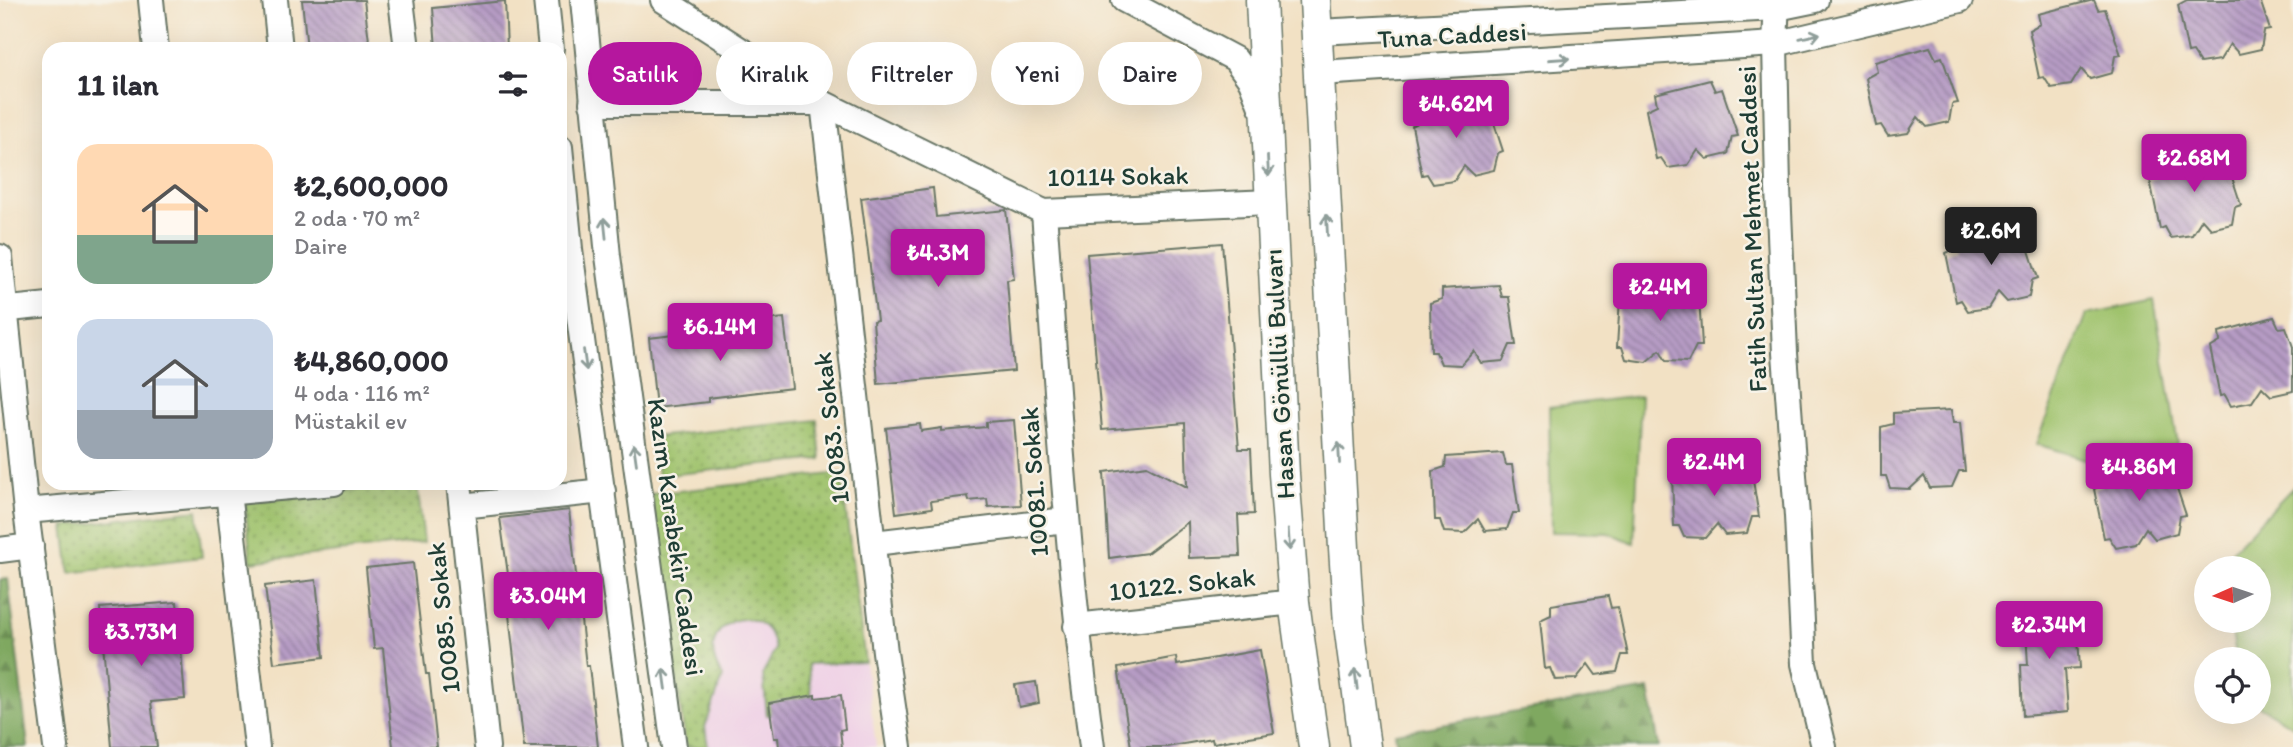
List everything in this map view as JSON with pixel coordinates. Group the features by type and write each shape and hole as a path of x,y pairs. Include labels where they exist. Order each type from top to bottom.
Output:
{"main road":[{"name":"Hasan Gönüllü Bulvarı","path":"1261,0 1284,474 1294,602 1314,747"},
{"path":"1315,0 1349,624 1365,747"}],"street":[{"path":"151,0 155,42"},
{"path":"275,0 279,42"},
{"path":"401,0 406,42"},
{"path":"546,0 550,42"},
{"name":"Kazım Karabekir Caddesi","path":"583,0 588,57"},
{"name":"10114 Sokak","path":"663,0 728,42"},
{"path":"1124,0 1235,59 1251,81 1266,122"},
{"name":"Tuna Caddesi","path":"1318,32 1816,0"},
{"name":"Tuna Caddesi","path":"1320,73 1775,44 1961,0"},
{"name":"Fatih Sultan Mehmet Caddesi","path":"1777,4 1775,44 1778,202 1804,664 1824,747"},
{"name":"Kazım Karabekir Caddesi","path":"592,105 608,256 674,747"},
{"name":"10083. Sokak","path":"823,105 885,652 899,747"},
{"name":"10114 Sokak","path":"827,105 1044,212 1270,202"},
{"name":"10081. Sokak","path":"1044,212 1066,520 1076,626 1092,747"},
{"path":"0,257 3,310 56,747"},
{"path":"567,263 603,491 636,747"},
{"path":"3,310 42,306"},
{"path":"26,511 252,490"},
{"path":"461,495 603,491"},
{"path":"228,492 257,747"},
{"name":"10085. Sokak","path":"461,495 487,747"},
{"path":"874,543 1066,520"},
{"path":"0,550 31,546"},
{"name":"10122. Sokak","path":"1076,626 1294,602"}],"shaded area":[{"path":"841,473 876,747 686,747 651,494"}],"green space":[{"path":"2154,300 2178,445 2092,461 2036,444 2087,314"},
{"path":"1641,396 1634,543 1608,533 1551,532 1549,407"},
{"path":"817,420 821,459 658,476 654,437"},
{"path":"841,473 865,662 808,664 813,710 767,715 763,674 775,649 771,636 767,629 757,622 745,619 734,621 724,626 713,647 715,661 723,677 705,727 708,747 686,747 651,494"},
{"path":"2293,487 2293,726 2271,713 2271,647 2235,647 2232,634 2272,634 2272,556 2227,556"},
{"path":"354,490 418,490 424,542 251,562 245,502"},
{"path":"197,510 202,557 70,573 64,526"},
{"path":"8,579 28,747 0,747 0,580"},
{"path":"1649,689 1659,747 1397,747 1395,733"}],"building":[{"path":"302,0 364,0 369,42 306,42"},
{"path":"2094,0 2098,10 2105,9 2121,55 2115,56 2112,73 2090,79 2081,69 2071,85 2051,88 2044,77 2039,78 2029,30 2040,24 2038,14"},
{"path":"2187,0 2260,0 2270,30 2264,31 2261,49 2239,54 2230,44 2220,60 2200,63 2193,52 2188,53 2178,5"},
{"path":"505,1 507,42 435,42 433,8"},
{"path":"1930,47 1936,59 1942,57 1958,103 1952,104 1949,122 1927,127 1918,117 1908,133 1888,136 1881,125 1876,126 1866,78 1877,72 1875,62"},
{"path":"1710,80 1715,91 1722,89 1738,136 1732,137 1728,154 1707,159 1698,150 1688,165 1668,168 1661,158 1656,159 1646,110 1657,105 1655,94"},
{"path":"1476,96 1481,107 1488,105 1503,151 1498,153 1494,170 1473,175 1464,166 1454,181 1433,184 1427,174 1422,175 1412,126 1422,121 1421,110"},
{"path":"2214,149 2219,161 2226,159 2241,205 2235,207 2232,224 2211,229 2202,219 2192,235 2171,238 2165,227 2160,229 2150,180 2160,175 2159,164"},
{"path":"933,188 936,217 1006,210 1014,279 1007,280 1014,371 878,384 873,321 877,320 861,198"},
{"path":"2011,222 2016,234 2023,232 2038,278 2032,280 2029,297 2007,302 1998,292 1988,308 1968,311 1961,300 1956,302 1946,253 1957,248 1955,237"},
{"path":"1222,243 1239,449 1251,449 1254,514 1238,515 1240,556 1189,558 1188,522 1147,553 1109,558 1104,472 1147,466 1187,487 1185,423 1102,430 1087,254"},
{"path":"1499,285 1502,297 1509,297 1516,345 1510,345 1503,361 1481,363 1474,351 1461,365 1441,364 1436,352 1431,352 1430,303 1442,299 1442,289"},
{"path":"1633,285 1690,285 1692,297 1699,297 1702,346 1696,346 1688,362 1666,361 1660,350 1646,362 1626,359 1622,347 1617,347 1620,298 1632,295"},
{"path":"2274,317 2279,328 2286,327 2293,347 2293,391 2271,396 2262,387 2252,402 2231,406 2225,395 2220,396 2210,348 2220,342 2219,332"},
{"path":"784,318 792,388 708,398 708,402 656,408 649,338 733,328 733,324"},
{"path":"1951,410 1953,423 1960,423 1965,471 1959,471 1952,487 1930,488 1924,476 1910,489 1890,488 1886,476 1881,476 1881,427 1893,424 1893,413"},
{"path":"1014,420 1021,505 988,507 987,499 969,501 968,496 931,501 932,508 896,513 886,428 920,424 921,431 942,428 942,431 986,427 986,422"},
{"path":"1503,453 1506,465 1512,465 1519,513 1513,513 1507,529 1485,531 1478,519 1464,533 1444,532 1440,520 1435,520 1433,471 1445,467 1446,457"},
{"path":"1741,457 1744,469 1751,468 1759,517 1752,517 1747,533 1725,535 1717,524 1705,538 1684,537 1679,526 1674,526 1672,477 1684,472 1684,462"},
{"path":"2158,459 2163,470 2170,468 2186,515 2180,516 2177,533 2155,539 2146,528 2136,544 2116,548 2109,537 2104,538 2094,489 2104,484 2103,473"},
{"path":"569,510 598,747 524,747 506,588 510,588 500,518"},
{"path":"413,563 437,747 393,747 383,648 374,649 366,568"},
{"path":"316,580 324,657 274,663 265,586"},
{"path":"1608,596 1611,608 1618,607 1628,655 1622,655 1617,672 1596,675 1588,664 1576,679 1555,680 1550,668 1545,669 1540,620 1551,615 1551,605"},
{"path":"177,602 185,699 151,702 157,747 112,747 100,608"},
{"path":"2076,608 2080,668 2065,669 2068,712 2023,716 2021,665 2028,665 2025,614"},
{"path":"1260,650 1274,733 1213,743 1212,739 1167,747 1131,747 1118,668 1176,657 1177,665"},
{"path":"1036,682 1039,703 1019,707 1015,685"},
{"path":"815,695 815,698 841,695 845,729 840,730 842,747 779,747 778,738 774,738 769,703"}]}
